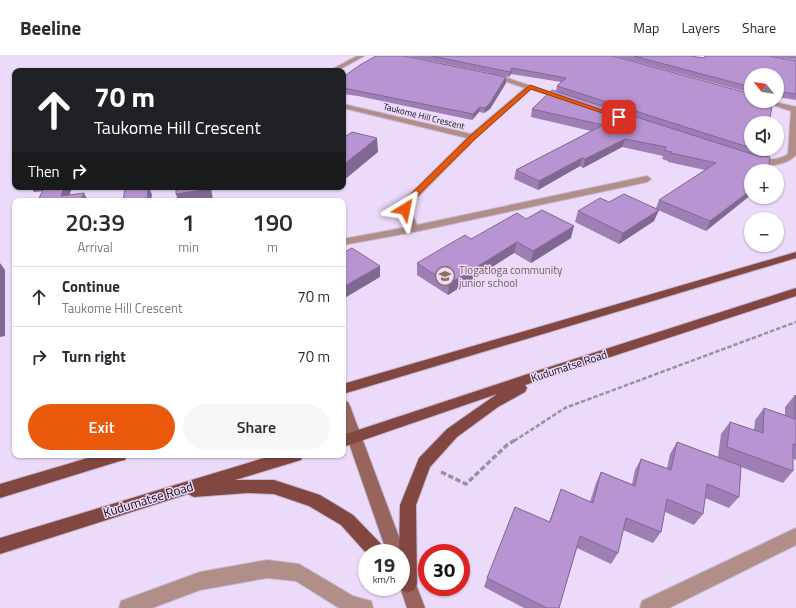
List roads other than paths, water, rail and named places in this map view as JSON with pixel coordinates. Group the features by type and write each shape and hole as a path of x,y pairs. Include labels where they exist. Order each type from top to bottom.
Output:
{"main road":[{"path":"346,388 796,255"},
{"name":"Kudumatse Road","path":"349,440 545,373 796,292"},
{"path":"406,544 408,505 424,463 452,433 493,403 545,373"},
{"path":"0,491 110,458"},
{"name":"Kudumatse Road","path":"0,546 171,492 286,458"},
{"path":"171,492 247,486 274,487 314,500 347,520 370,544"}],"street":[{"path":"338,68 360,56"},
{"path":"487,74 575,102"},
{"name":"Taukome Hill Crescent","path":"346,107 472,137 530,87"},
{"path":"748,160 771,163 785,161 792,156 795,110 784,107"},
{"path":"414,229 405,209 405,204 472,137"},
{"path":"346,241 414,229 647,179"},
{"path":"346,423 349,440 392,544"},
{"path":"649,608 796,536"},
{"path":"128,608 200,581 267,569 284,570 298,574 349,604 364,608"},
{"path":"410,594 416,608"}],"place":[{"name":"Tlogatloga community junior school","path":"445,276"}]}
